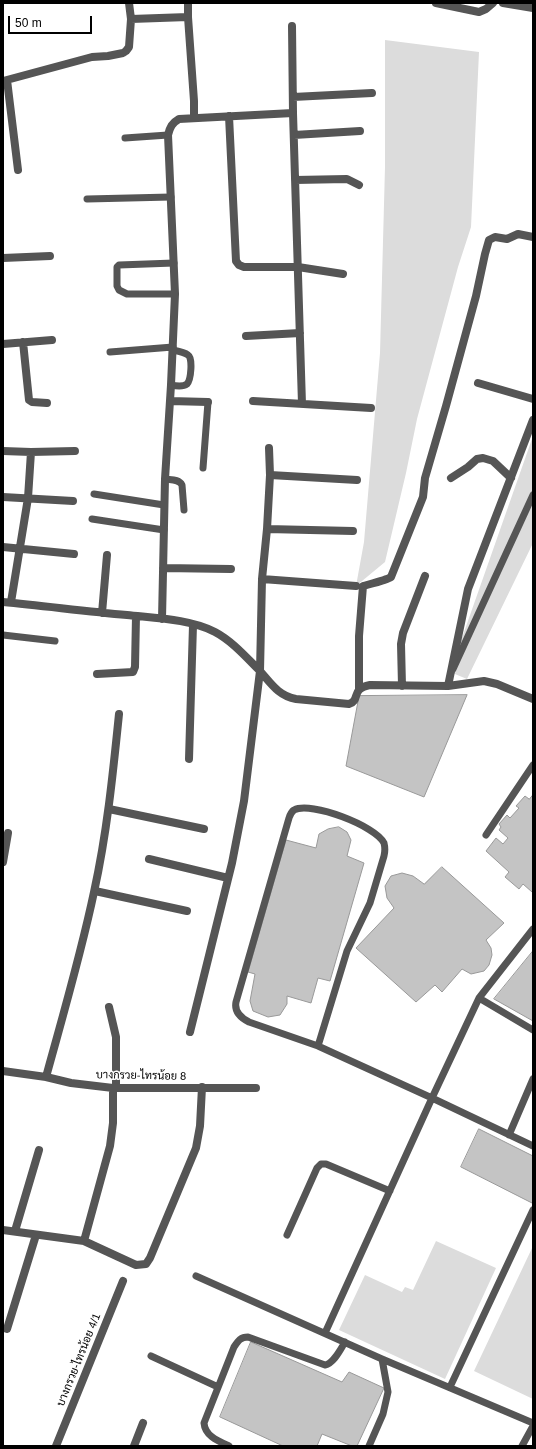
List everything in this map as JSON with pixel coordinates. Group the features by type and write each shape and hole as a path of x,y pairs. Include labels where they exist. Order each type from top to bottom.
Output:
{"street":[{"path":"18,170 5,80 92,57 123,54 129,47 131,19 129,3"},
{"path":"188,3 194,118"},
{"path":"436,3 478,12 486,9 493,3"},
{"path":"503,3 533,8"},
{"path":"131,19 188,17"},
{"path":"292,26 293,113 302,404"},
{"path":"293,97 372,93"},
{"path":"162,619 165,479 175,294 168,134 170,126 178,119 293,113"},
{"path":"229,116 236,261 239,265 244,267 298,267 343,274"},
{"path":"294,135 360,130"},
{"path":"295,180 347,179 359,185"},
{"path":"31,452 28,498 20,549 7,602 162,619 202,627 216,633 233,646 260,671 278,692 288,698 352,704 359,689 359,636 363,586 391,578 423,497 425,478 476,296 489,240 495,237 507,239 518,234 533,237"},
{"path":"3,258 50,256"},
{"path":"246,336 300,333"},
{"path":"3,344 52,340"},
{"path":"23,342 29,400 32,402 46,403"},
{"path":"478,383 533,399"},
{"path":"170,401 208,402"},
{"path":"253,401 371,408"},
{"path":"448,686 468,589 533,420"},
{"path":"190,1032 228,878 244,801 260,671 262,579 270,475 269,448"},
{"path":"3,451 75,451"},
{"path":"451,478 477,459 484,458 493,461 511,478"},
{"path":"270,475 357,480"},
{"path":"3,497 73,501"},
{"path":"267,529 353,531"},
{"path":"3,547 74,554"},
{"path":"102,612 107,555"},
{"path":"163,568 231,569"},
{"path":"402,686 401,644 407,623 425,576"},
{"path":"262,579 356,586"},
{"path":"96,674 133,672 135,667 136,616"},
{"path":"189,760 193,625"},
{"path":"359,689 370,686 448,686 484,681 497,684 533,699"},
{"path":"46,1077 81,952 94,891 109,809 119,714"},
{"path":"109,809 204,829"},
{"path":"3,862 8,833"},
{"path":"149,860 228,878"},
{"path":"94,891 187,911"},
{"path":"84,1241 110,1146 113,1123 116,1037 109,1007"},
{"name":"บางกรวย-ไทรน้อย 8","path":"3,1071 46,1077 71,1084 115,1088 256,1088"},
{"path":"3,1230 84,1241 136,1265 141,1266 146,1264 150,1258 196,1148 200,1126 202,1087"},
{"path":"15,1231 39,1150"},
{"path":"7,1329 36,1235"},
{"name":"บางกรวย-ไทรน้อย 4/1","path":"56,1446 123,1281"},
{"path":"134,1446 143,1423"}],"lane":[{"path":"125,138 168,134"},
{"path":"87,199 171,196"},
{"path":"174,263 119,265 117,267 117,286 119,290 127,294 175,294"},
{"path":"110,352 173,349 186,353 191,359 190,380 183,386 171,385"},
{"path":"203,468 208,402"},
{"path":"165,479 178,480 181,482 184,510"},
{"path":"94,494 164,505"},
{"path":"449,677 455,667 533,495"},
{"path":"92,519 164,530"},
{"path":"3,635 55,641"},
{"path":"486,835 533,765"},
{"path":"318,1046 347,951 370,903 385,849 384,843 380,838 357,823 338,814 324,810 300,808 294,810 289,818 235,1006 241,1018 318,1046 533,1146"},
{"path":"325,1334 479,998 533,929"},
{"path":"479,998 533,1030"},
{"path":"509,1135 533,1079"},
{"path":"287,1235 317,1168 321,1164 326,1164 390,1191"},
{"path":"450,1387 533,1210"},
{"path":"196,1276 382,1359 533,1423"},
{"path":"229,1446 208,1434 204,1428 204,1423 234,1347 239,1340 248,1336 325,1365 329,1364 333,1360 345,1342"},
{"path":"151,1356 218,1387"},
{"path":"369,1446 383,1414 388,1392 382,1359"},
{"path":"522,1446 533,1426"}],"shaded area":[{"path":"385,40 479,52 471,227 458,267 417,419 385,562 356,586 364,542 380,353 385,167"},
{"path":"533,436 533,543 467,679 450,672"},
{"path":"436,1241 496,1268 445,1379 339,1330 365,1275 402,1292 405,1287 413,1290"},
{"path":"533,1246 533,1399 474,1371"}],"building":[{"path":"467,695 424,797 346,766 359,696"},
{"path":"533,795 532,892 523,884 519,889 505,877 509,872 486,851 496,838 503,844 508,838 499,830 501,827 499,824 507,815 510,818 519,808 516,806 525,796 529,799"},
{"path":"339,827 347,832 351,840 347,856 364,863 330,981 318,978 311,1003 287,996 287,1004 280,1015 268,1017 253,1011 250,1001 255,974 248,972 286,840 316,848 319,834 328,829"},
{"path":"442,867 504,923 486,940 491,948 492,955 489,965 484,971 471,974 462,969 442,992 435,985 416,1002 356,948 394,908 387,898 385,886 391,876 402,873 413,876 424,884"},
{"path":"533,951 533,1021 494,999"},
{"path":"479,1129 533,1156 532,1203 461,1167"},
{"path":"251,1342 342,1382 349,1372 384,1388 357,1446 352,1446 322,1434 317,1446 283,1446 220,1417"}]}
